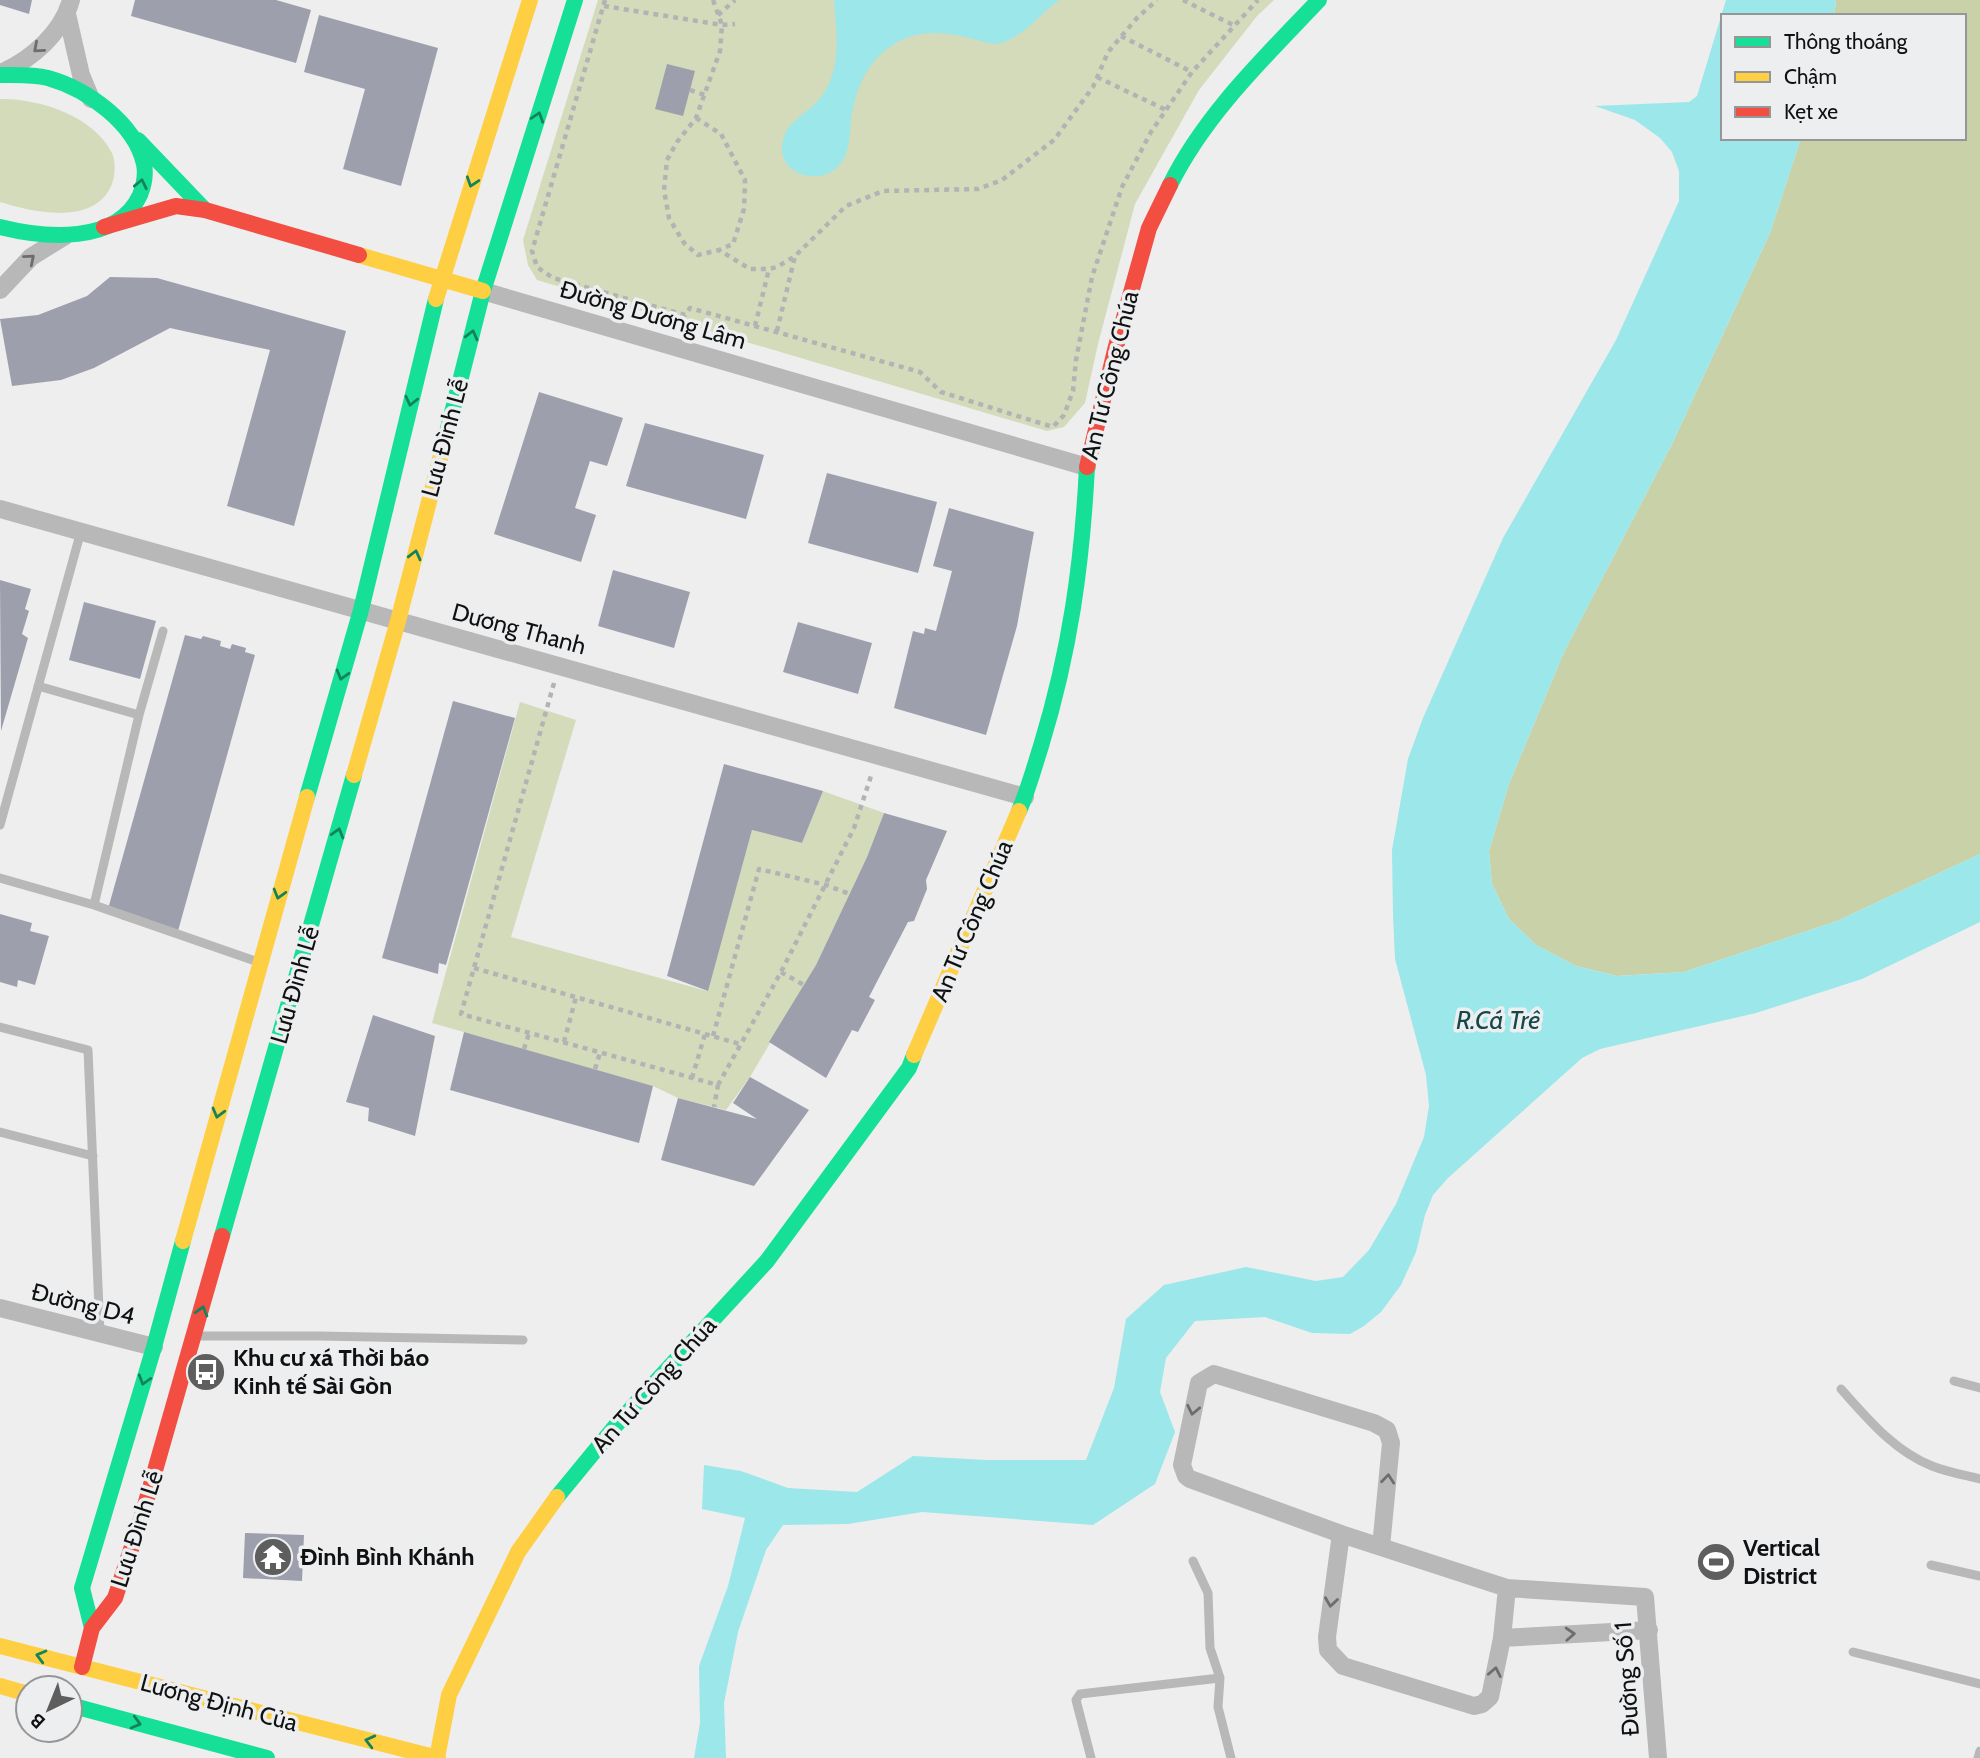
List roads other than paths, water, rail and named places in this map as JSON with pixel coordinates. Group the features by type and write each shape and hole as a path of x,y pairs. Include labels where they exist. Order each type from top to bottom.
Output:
{"street":[{"name":"Lưu Đình Lễ","path":"92,1628 82,1587 154,1347 259,963 361,610 441,277 530,0"},
{"name":"Lưu Đình Lễ","path":"92,1628 115,1598 142,1516 398,621 483,291 575,0"},
{"name":"An Tư Công Chúa","path":"437,1758 449,1695 518,1552 560,1493 617,1424 767,1261 909,1068 1025,797 1048,722 1070,634 1083,539 1087,467 1115,349 1149,228 1179,167 1236,88 1319,0"},
{"path":"0,74 32,54 52,35 69,7"},
{"path":"69,7 81,75 91,99"},
{"name":"Đường Dương Lâm","path":"0,74 34,75 66,85 91,99 114,115 205,210"},
{"path":"104,227 121,219 131,209 144,184 144,162 128,131"},
{"name":"Đường Dương Lâm","path":"0,227 19,233 65,236 176,206 205,210 1087,467"},
{"path":"0,290 31,257 65,236"},
{"name":"Dương Thanh","path":"0,509 1025,797"},
{"name":"Đường D4","path":"0,1308 154,1347"},
{"path":"1341,1534 1327,1637 1328,1650 1343,1666 1474,1706 1482,1704 1490,1697 1502,1638 1507,1588 1341,1534 1186,1476 1182,1465 1199,1383 1214,1374 1374,1423 1387,1430 1391,1443 1381,1546"},
{"name":"Đường Số 1","path":"1507,1588 1645,1597 1658,1758"},
{"path":"82,1667 92,1628"},
{"path":"1502,1638 1649,1630"},
{"name":"Lương Định Của","path":"0,1646 437,1758"},
{"name":"Lương Định Của","path":"84,1709 267,1758"}],"lane":[{"path":"0,825 81,531"},
{"path":"94,905 139,715 163,631"},
{"path":"38,687 139,715"},
{"path":"0,878 94,905 259,963"},
{"path":"0,1027 89,1050 100,1333"},
{"path":"0,1132 93,1157"},
{"path":"195,1336 523,1340"},
{"path":"1954,1381 1980,1388"},
{"path":"1841,1389 1878,1431 1912,1457 1934,1467 1980,1479"},
{"path":"1193,1561 1208,1593 1210,1648 1220,1678 1218,1707 1231,1758"},
{"path":"1931,1564 1980,1576"},
{"path":"1853,1653 1980,1684"},
{"path":"1091,1758 1076,1700 1080,1694 1220,1678"},
{"path":"1978,1758 1980,1751"}],"water":[{"path":"834,0 1059,0 1026,29 1000,43 934,33 914,35 896,43 878,57 860,85 843,160 826,174 804,175 786,163 782,153 783,140 791,124 814,105 830,82 837,42"},
{"name":"R.Cá Trê","path":"1726,0 1836,0 1834,14 1722,14"},
{"name":"R.Cá Trê","path":"1721,17 1721,140 1800,140 1770,233 1672,444 1564,652 1509,784 1489,851 1492,884 1509,919 1536,945 1576,966 1617,976 1684,972 1837,921 1980,854 1980,922 1862,979 1756,1013 1600,1049 1582,1058 1448,1178 1433,1195 1416,1252 1401,1285 1381,1312 1350,1334 1312,1333 1265,1317 1195,1321 1166,1358 1160,1392 1175,1432 1155,1484 1093,1525 922,1512 848,1524 783,1525 766,1550 738,1632 724,1703 726,1758 694,1758 700,1723 699,1666 728,1586 745,1518 702,1509 704,1465 741,1471 788,1488 857,1492 913,1456 987,1460 1086,1460 1114,1388 1126,1319 1164,1285 1246,1267 1316,1281 1343,1277 1369,1250 1396,1204 1424,1137 1429,1106 1426,1075 1395,959 1392,850 1408,759 1423,718 1503,538 1616,340 1679,201 1679,171 1672,152 1660,138 1635,120 1595,106 1689,102 1697,96"}],"place":[{"name":"Khu cư xá Thời báo Kinh tế Sài Gòn","path":"206,1372"},
{"name":"Đình Bình Khánh","path":"273,1557"},
{"name":"Vertical District","path":"1716,1562"}]}
